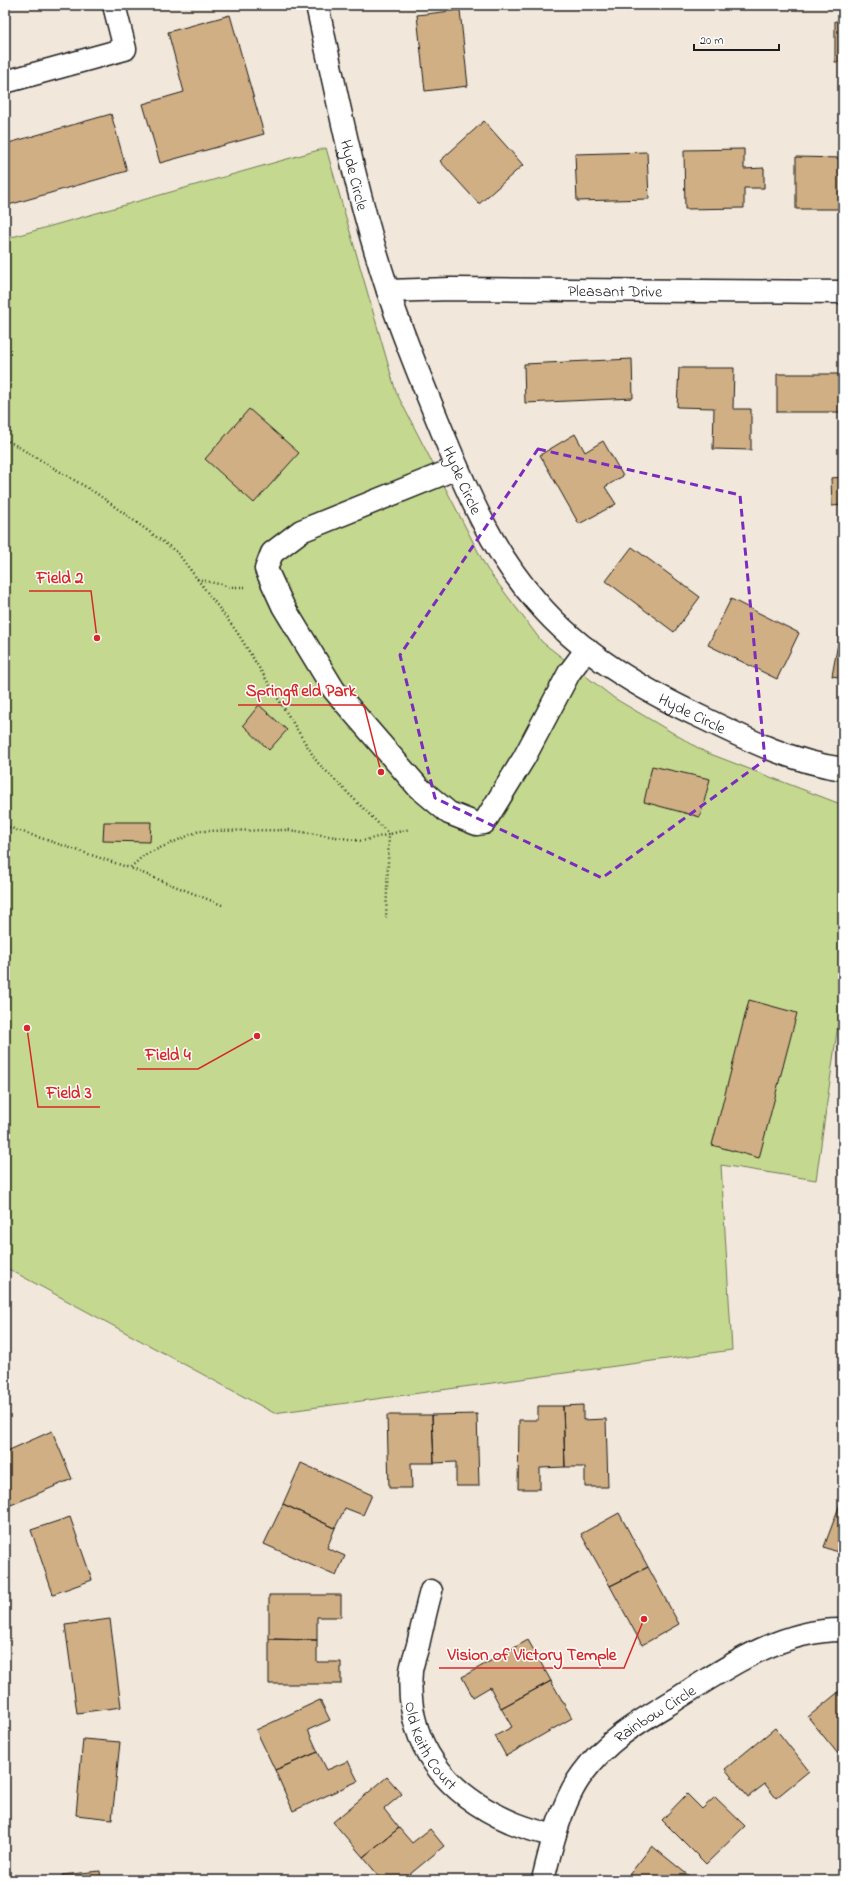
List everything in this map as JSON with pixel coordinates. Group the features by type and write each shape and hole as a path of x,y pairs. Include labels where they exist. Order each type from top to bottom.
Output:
{"street":[{"path":"5,82 125,49 114,5"},
{"name":"Hyde Circle","path":"317,5 352,162 388,291 418,372 474,508 503,558 536,602 575,640 624,677 678,706 749,740 796,759 820,766 843,769"},
{"name":"Pleasant Drive","path":"388,291 458,289 843,292"},
{"path":"457,468 301,531 272,553 266,569 274,587 283,606 334,690 418,787 449,813 477,824 484,823 524,758 569,673 587,649"},
{"name":"Old Keith Court","path":"431,1591 411,1671 412,1713 423,1746 442,1775 455,1788 473,1801 511,1822 554,1836"},
{"name":"Rainbow Circle","path":"543,1880 554,1836 573,1787 583,1773 619,1735 732,1663 773,1645 803,1635 821,1631 843,1630"}],"path":[{"path":"5,439 96,493 177,552 237,632 317,762 389,834 386,918"},
{"path":"196,579 231,587"},
{"path":"5,826 130,868 222,905"},
{"path":"130,868 144,855 199,831 289,830 362,841 410,829"}],"highlighted area":[{"path":"538,449 740,495 765,760 602,878 435,798 400,655"}],"green space":[{"path":"326,148 396,392 487,569 542,642 614,698 705,752 843,805 843,989 816,1180 721,1165 732,1350 274,1413 5,1267 5,239"}],"building":[{"path":"460,10 468,86 425,91 417,15"},
{"path":"230,15 264,134 160,163 143,104 184,92 168,32"},
{"path":"835,21 843,22 843,62 835,62"},
{"path":"111,114 127,171 5,206 5,144"},
{"path":"484,121 523,165 479,204 440,161"},
{"path":"744,149 744,169 764,168 764,188 744,188 744,208 685,209 684,150"},
{"path":"647,152 649,199 577,201 575,154"},
{"path":"796,157 843,158 843,209 796,209"},
{"path":"632,359 633,398 525,403 524,364"},
{"path":"679,368 734,368 733,409 751,409 751,450 713,449 714,408 677,407"},
{"path":"777,374 843,374 843,412 777,412"},
{"path":"249,409 299,453 254,503 205,459"},
{"path":"575,434 585,452 603,441 623,476 605,487 616,504 579,524 540,455"},
{"path":"843,477 843,505 832,506 831,478"},
{"path":"632,547 700,597 674,632 606,581"},
{"path":"731,599 799,633 777,679 708,645"},
{"path":"843,616 843,678 832,676"},
{"path":"259,705 287,730 269,750 243,725"},
{"path":"652,766 710,779 700,817 644,802"},
{"path":"104,822 151,822 150,842 103,841"},
{"path":"749,1000 797,1013 759,1158 712,1145"},
{"path":"583,1405 583,1420 606,1419 608,1487 585,1487 585,1467 565,1467 563,1406"},
{"path":"538,1406 563,1406 565,1467 540,1468 540,1489 518,1489 519,1420 538,1420"},
{"path":"477,1414 479,1486 456,1486 456,1462 434,1463 432,1415"},
{"path":"387,1415 432,1415 434,1463 411,1463 412,1488 389,1488"},
{"path":"52,1431 72,1479 11,1505 5,1490 5,1452"},
{"path":"301,1463 372,1495 363,1515 345,1508 335,1528 283,1504"},
{"path":"843,1496 843,1554 824,1547"},
{"path":"283,1504 335,1528 327,1548 345,1556 336,1576 264,1544"},
{"path":"619,1513 648,1567 610,1586 581,1534"},
{"path":"70,1517 92,1580 53,1594 31,1530"},
{"path":"648,1567 679,1624 642,1645 610,1586"},
{"path":"269,1595 341,1595 341,1617 317,1617 317,1640 269,1639"},
{"path":"110,1619 121,1707 77,1713 65,1625"},
{"path":"269,1639 317,1640 317,1662 341,1662 341,1684 269,1684"},
{"path":"528,1640 551,1681 501,1708 490,1687 473,1697 462,1677"},
{"path":"551,1681 572,1718 506,1756 495,1736 512,1727 501,1708"},
{"path":"841,1690 843,1692 843,1760 808,1717"},
{"path":"320,1700 330,1720 308,1730 318,1752 275,1770 256,1730"},
{"path":"775,1728 809,1771 776,1798 765,1784 748,1797 725,1769"},
{"path":"83,1739 120,1742 112,1819 76,1815"},
{"path":"318,1752 327,1770 348,1761 358,1781 293,1811 275,1770"},
{"path":"387,1777 402,1794 384,1809 399,1828 363,1857 333,1822"},
{"path":"687,1794 702,1809 715,1797 745,1826 706,1864 662,1820"},
{"path":"399,1828 412,1843 430,1829 444,1846 403,1880 382,1880 363,1857"},
{"path":"652,1846 694,1880 625,1880"},
{"path":"100,1871 101,1880 63,1880 62,1875"}],"place":[{"name":"Field 2","path":"97,638"},
{"name":"Springfield Park","path":"381,772"},
{"name":"Field 3","path":"27,1028"},
{"name":"Field 4","path":"257,1036"},
{"name":"Vision of Victory Temple","path":"644,1619"}]}
